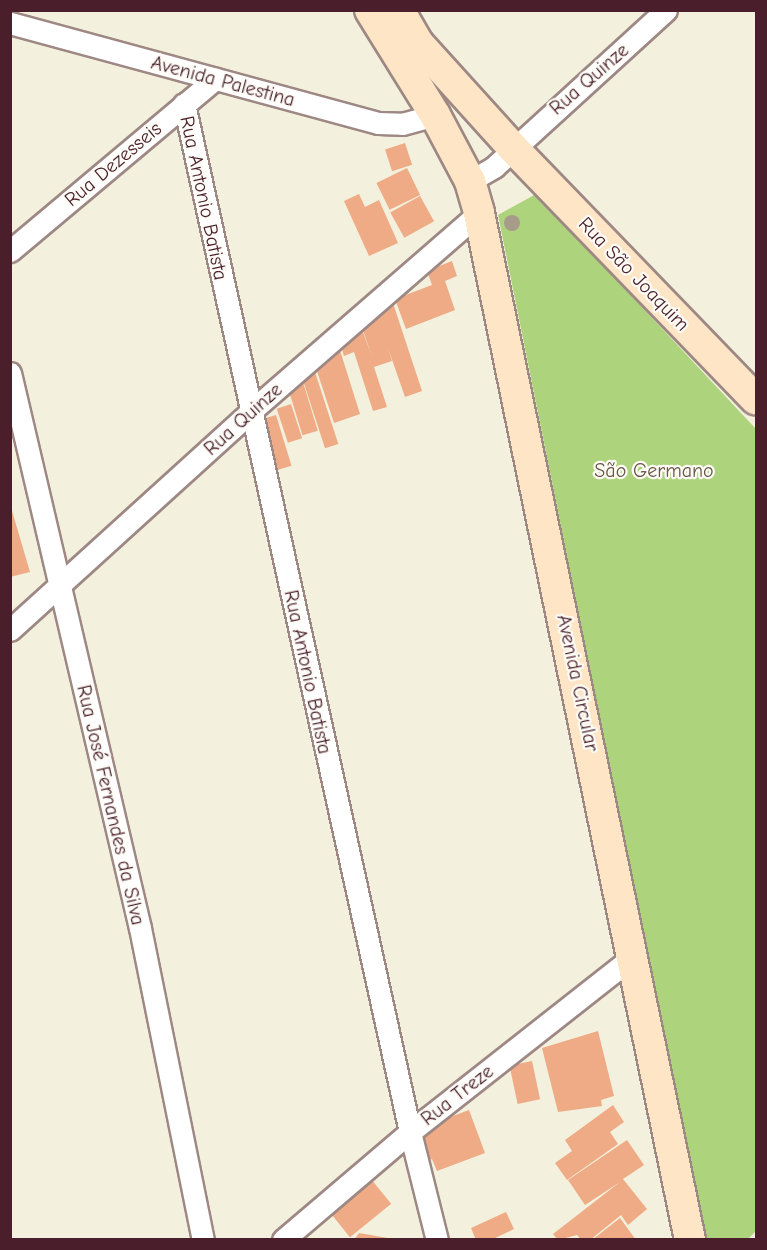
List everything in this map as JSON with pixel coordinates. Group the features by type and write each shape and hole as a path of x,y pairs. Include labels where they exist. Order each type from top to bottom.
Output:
{"main road":[{"name":"Avenida Circular","path":"370,10 435,115 470,181 479,213 635,955 690,1239"},
{"name":"Rua São Joaquim","path":"399,10 419,44 512,147 753,391"}],"street":[{"name":"Rua Quinze","path":"512,147 666,10"},
{"name":"Avenida Palestina","path":"10,23 378,123 402,124 435,115"},
{"name":"Rua Dezesseis","path":"10,251 215,79"},
{"name":"Rua Antonio Batista","path":"184,104 410,1132 437,1239"},
{"path":"470,181 494,167 512,147"},
{"name":"Rua Quinze","path":"10,630 250,412 479,213"},
{"name":"Rua José Fernandes da Silva","path":"10,373 140,928 203,1239"},
{"name":"Rua Treze","path":"283,1239 410,1132 635,955"}],"green space":[{"name":"São Germano","path":"536,194 756,429 756,1231 748,1239 705,1239 498,215"}],"building":[{"path":"405,143 412,165 392,171 385,149"},
{"path":"407,168 420,195 390,210 376,183"},
{"path":"359,194 365,207 379,200 398,243 369,256 344,201"},
{"path":"420,196 434,221 404,238 390,212"},
{"path":"452,261 457,276 445,281 455,310 406,329 395,299 432,285 427,271"},
{"path":"392,300 422,391 405,397 388,348 392,361 374,367 387,407 373,411 354,352 344,356 339,339 363,332 372,357 361,324 379,318 375,306"},
{"path":"338,344 360,414 334,423 314,362"},
{"path":"313,366 338,444 325,448 300,370"},
{"path":"302,379 318,431 302,435 287,384"},
{"path":"291,404 302,438 288,443 277,409"},
{"path":"276,415 291,466 273,471 258,421"},
{"path":"10,504 30,572 10,577"},
{"path":"598,1031 614,1096 601,1100 602,1106 558,1112 542,1048"},
{"path":"532,1061 540,1099 518,1104 510,1066"},
{"path":"613,1105 624,1122 610,1132 618,1144 567,1180 555,1163 572,1151 565,1140"},
{"path":"469,1110 485,1153 437,1171 432,1159 424,1162 413,1131"},
{"path":"627,1140 644,1165 623,1179 647,1209 628,1225 621,1215 590,1240 581,1240 577,1235 558,1240 553,1234 620,1182 585,1205 568,1180"},
{"path":"371,1179 391,1204 350,1237 330,1212"},
{"path":"506,1212 514,1229 491,1240 476,1240 471,1228"},
{"path":"620,1218 636,1240 592,1240"},
{"path":"359,1233 388,1238 388,1240 354,1240"}]}
